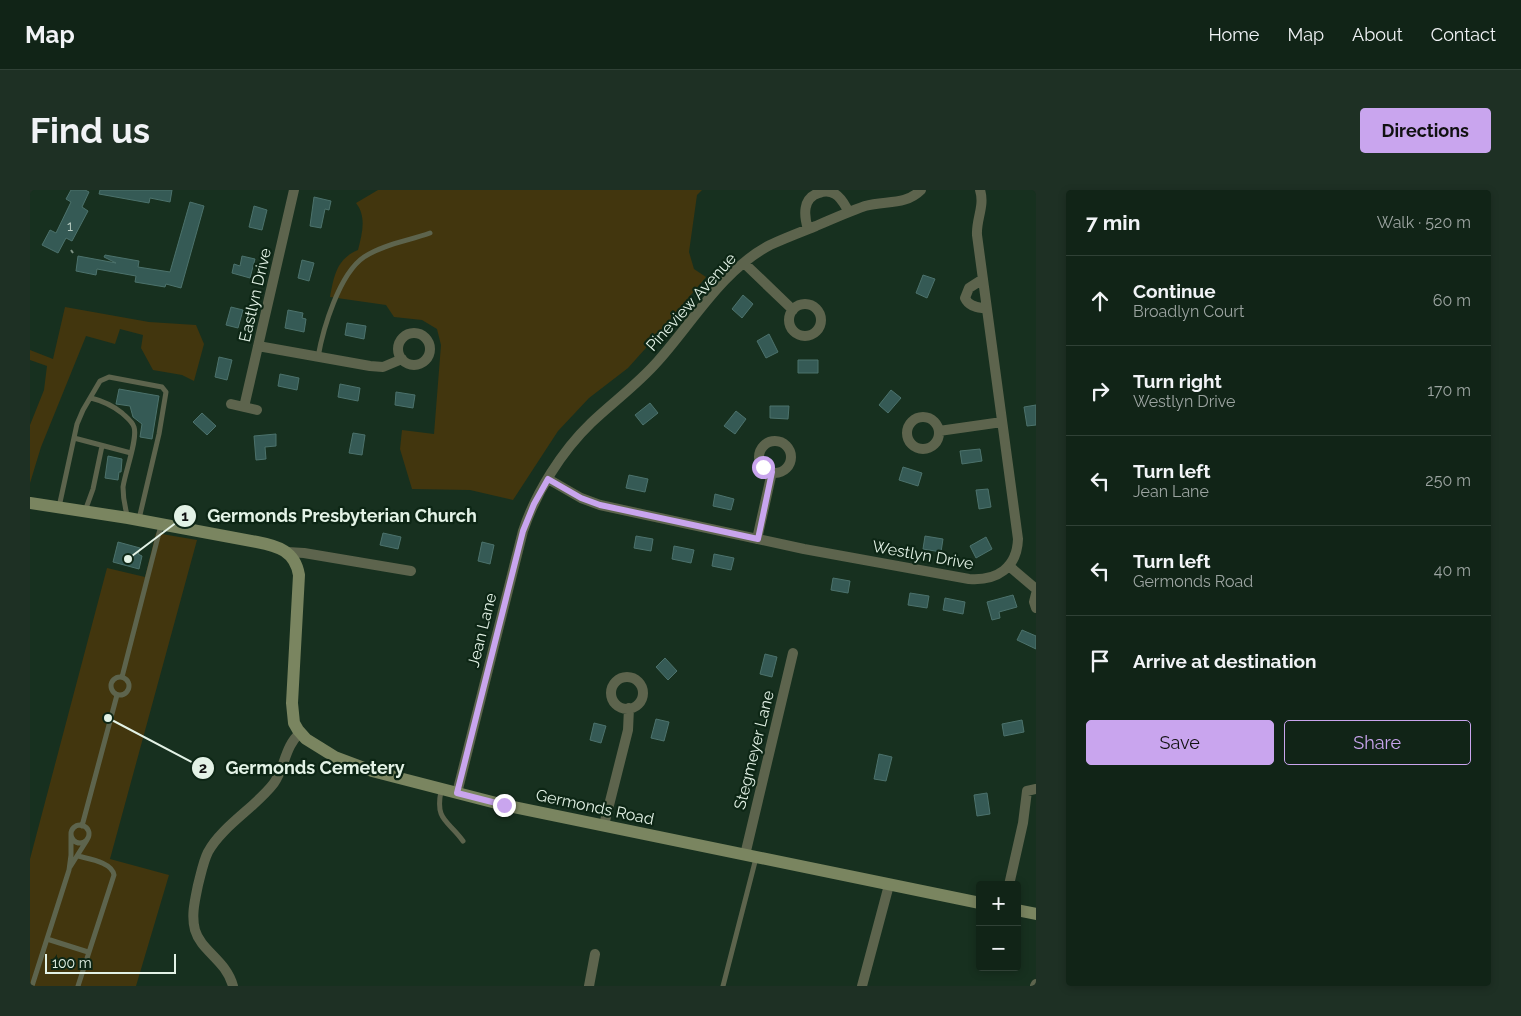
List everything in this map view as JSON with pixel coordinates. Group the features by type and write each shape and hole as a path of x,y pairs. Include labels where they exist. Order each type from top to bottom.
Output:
{"street":[{"name":"Eastlyn Drive","path":"244,407 294,190"},
{"name":"Pineview Avenue","path":"548,479 584,430 647,373 723,284 744,263 771,245 849,212 869,205 904,200 922,190"},
{"path":"980,190 982,203 976,231 1018,539 1016,551 1009,566 1036,589"},
{"path":"808,229 805,217 806,208 810,198 817,194 826,192 835,194 842,200 849,212"},
{"path":"744,263 793,310"},
{"path":"983,280 969,288 965,298 968,304 987,309"},
{"path":"258,346 376,367 390,365 402,359"},
{"path":"231,404 257,410"},
{"path":"939,431 1002,422"},
{"path":"758,539 772,472"},
{"name":"Westlyn Drive","path":"548,479 581,498 600,505 758,539 969,579 992,578 1009,566"},
{"name":"Jean Lane","path":"457,793 523,531 534,504 548,479"},
{"path":"30,503 162,524 270,545 287,552 298,552 411,571"},
{"path":"233,986 224,966 200,940 195,929 194,905 206,857 212,845 274,782 283,767 292,742 300,733 294,723 292,712 299,575 295,561 287,552"},
{"path":"1036,594 1034,600 1036,608"},
{"name":"Stegmeyer Lane","path":"751,856 793,653"},
{"path":"604,825 628,730 629,708"},
{"name":"Germonds Road","path":"300,733 318,748 349,763 379,773 457,793 976,902"},
{"path":"1011,881 1023,823 1027,791 1036,789"},
{"path":"862,986 889,885"},
{"path":"1021,911 1036,914"},
{"path":"589,986 595,954"}],"lane":[{"path":"318,357 327,316 355,266 364,257 376,251 430,233"},
{"path":"59,507 79,419 100,382 108,377 166,389 161,423 133,519"},
{"path":"91,398 113,406 132,423 135,433 123,490 133,519"},
{"path":"74,438 131,453"},
{"path":"85,511 93,490 102,446"},
{"path":"122,677 162,524"},
{"path":"122,677 128,682 129,688 125,694 117,695 112,691 111,683 116,678 122,677"},
{"path":"82,826 117,695"},
{"path":"442,789 439,810 442,817 463,842"},
{"path":"32,986 69,870 72,851 71,834 75,827 82,826 88,831 88,838 69,870"},
{"path":"71,834 74,841 79,843 85,842 88,838"},
{"path":"78,856 108,866 114,872 78,986"},
{"path":"723,986 746,900 751,856"},
{"path":"47,939 88,952"}],"shaded area":[{"path":"378,190 702,190 697,195 689,252 694,269 706,277 628,368 589,398 558,431 513,500 470,490 412,489 400,449 402,430 434,434 441,345 437,329 422,320 394,317 386,305 330,297 337,269 345,258 358,250 363,220 356,203"},
{"path":"65,307 149,322 196,325 204,344 194,381 182,375 153,370 141,348 143,335 120,329 115,344 86,336 41,447 30,483 30,425 44,390 47,366 30,360 30,350 53,359"},
{"path":"156,533 197,540 110,859 169,875 136,986 30,986 30,859 107,568 145,577"}],"building":[{"path":"71,190 85,190 89,192 82,207 88,211 72,241 66,238 58,253 42,245 50,230 56,233 71,202 66,199"},
{"path":"100,190 172,190 170,202 150,198 149,203 99,194"},
{"path":"314,197 331,201 329,210 325,209 321,228 310,226"},
{"path":"190,202 204,206 181,288 166,284 165,287 135,282 136,276 97,269 96,275 76,271 78,256 116,263 104,257 105,255 139,261 138,267 170,272"},
{"path":"254,206 267,210 262,230 249,227"},
{"path":"242,256 255,259 250,278 232,273 234,264 240,266"},
{"path":"302,260 314,263 309,281 298,278"},
{"path":"923,275 935,279 927,298 916,293"},
{"path":"743,295 753,304 742,318 732,309"},
{"path":"231,307 243,310 238,328 226,325"},
{"path":"288,310 303,313 302,318 306,319 304,332 285,328"},
{"path":"347,323 366,326 364,339 345,335"},
{"path":"769,334 778,352 766,358 757,341"},
{"path":"219,357 232,360 227,380 215,377"},
{"path":"798,360 818,360 818,373 798,373"},
{"path":"280,374 299,378 297,390 278,386"},
{"path":"340,384 360,388 358,401 338,397"},
{"path":"119,389 159,396 152,439 140,437 142,424 133,417 130,406 116,404"},
{"path":"891,390 901,398 888,413 879,405"},
{"path":"396,392 415,395 413,408 395,405"},
{"path":"650,403 658,413 643,425 635,415"},
{"path":"1036,405 1036,425 1027,426 1024,407"},
{"path":"770,406 789,406 788,419 770,418"},
{"path":"736,411 746,419 735,434 724,426"},
{"path":"202,413 216,426 207,435 193,422"},
{"path":"353,433 365,435 362,455 349,453"},
{"path":"276,434 276,446 265,447 266,459 256,460 254,436"},
{"path":"980,449 982,461 962,464 960,451"},
{"path":"108,456 122,459 118,480 105,478"},
{"path":"903,467 922,473 918,486 899,480"},
{"path":"629,475 648,479 645,492 626,488"},
{"path":"988,489 991,507 979,509 976,490"},
{"path":"715,494 734,499 731,510 713,506"},
{"path":"383,533 401,537 398,549 380,545"},
{"path":"636,536 653,539 651,551 634,548"},
{"path":"925,536 943,539 941,552 923,549"},
{"path":"986,537 992,549 976,558 970,546"},
{"path":"118,542 140,548 138,554 142,556 139,569 113,562"},
{"path":"482,542 494,545 490,564 478,561"},
{"path":"674,546 694,550 691,563 672,559"},
{"path":"714,554 734,558 731,570 712,566"},
{"path":"833,578 850,581 848,593 831,590"},
{"path":"910,593 929,596 927,608 908,605"},
{"path":"1013,595 1017,607 999,612 1000,618 992,620 987,602"},
{"path":"945,598 965,602 963,614 943,610"},
{"path":"1022,630 1036,636 1036,649 1017,640"},
{"path":"765,654 777,657 772,677 760,674"},
{"path":"665,658 677,671 668,680 656,667"},
{"path":"656,719 669,722 664,741 651,738"},
{"path":"1022,720 1024,732 1004,736 1002,724"},
{"path":"594,723 606,726 601,743 590,740"},
{"path":"879,754 892,757 886,781 874,779"},
{"path":"987,793 990,814 977,816 974,795"}],"place":[{"name":"Germonds Presbyterian Church","path":"128,559"},
{"name":"Germonds Cemetery","path":"108,718"}],"route":[{"path":"504,805 457,793 523,531 534,504 548,479 587,501 600,505 758,539 772,472 763,467"}]}
